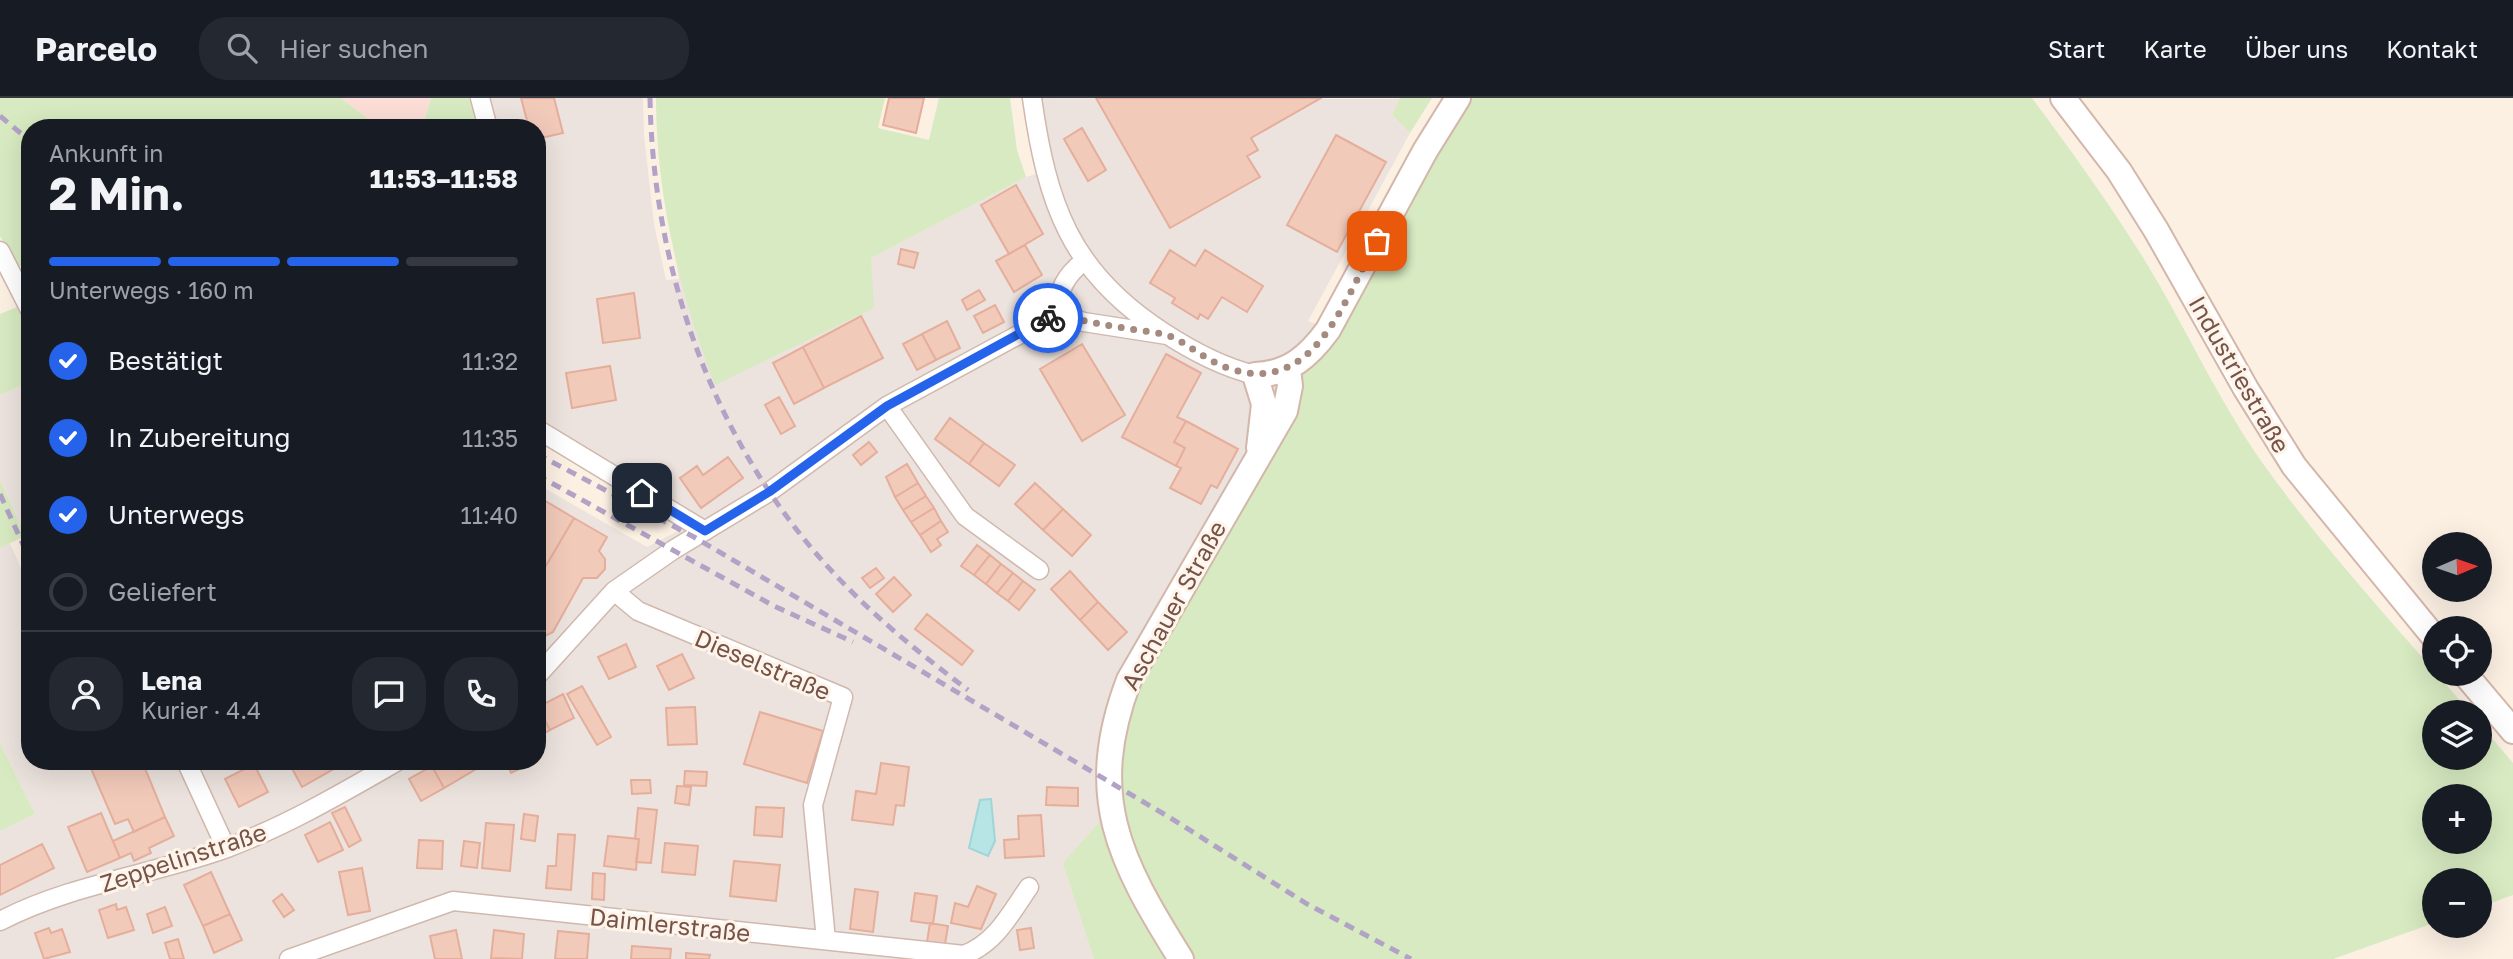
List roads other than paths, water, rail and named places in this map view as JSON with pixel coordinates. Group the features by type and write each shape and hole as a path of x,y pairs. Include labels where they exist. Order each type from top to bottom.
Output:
{"street":[{"path":"480,98 486,119"},
{"path":"1032,98 1038,144 1048,184 1059,216 1084,261 1106,288 1134,313 1167,335 1227,368 1255,375 1272,375 1288,369 1317,346 1425,151 1458,98"},
{"name":"Industriestraße","path":"2063,98 2119,171 2157,230 2246,389 2294,466 2422,622"},
{"path":"0,251 21,292"},
{"path":"1057,314 1062,286 1069,273 1084,261"},
{"path":"546,666 614,591 769,492 887,406 1057,314 1084,322 1167,335"},
{"name":"Aschauer Straße","path":"1181,959 1127,864 1118,841 1110,799 1114,725 1129,680 1285,411 1290,386 1288,369"},
{"name":"Aschauer Straße","path":"1255,375 1264,404 1259,452"},
{"path":"887,406 965,516 1039,570"},
{"path":"546,434 705,531"},
{"name":"Dieselstraße","path":"614,591 638,611 843,697 813,804 826,940"},
{"path":"2475,686 2513,732"},
{"path":"190,770 226,848"},
{"name":"Zeppelinstraße","path":"0,921 35,903 226,848 295,820 382,770"},
{"name":"Daimlerstraße","path":"289,959 453,901 964,955 981,949 993,938 1029,887"}],"water":[{"path":"991,799 995,841 988,856 969,848 980,800"}],"railway":[{"path":"650,98 654,165 664,232 680,298 702,362 729,423 763,481 802,536 847,587 890,628 968,690"},
{"path":"0,116 21,134"},
{"path":"546,459 694,537 1169,817 1307,904 1411,959"},
{"path":"546,480 774,606 853,642"},
{"path":"0,494 21,540"}]}
